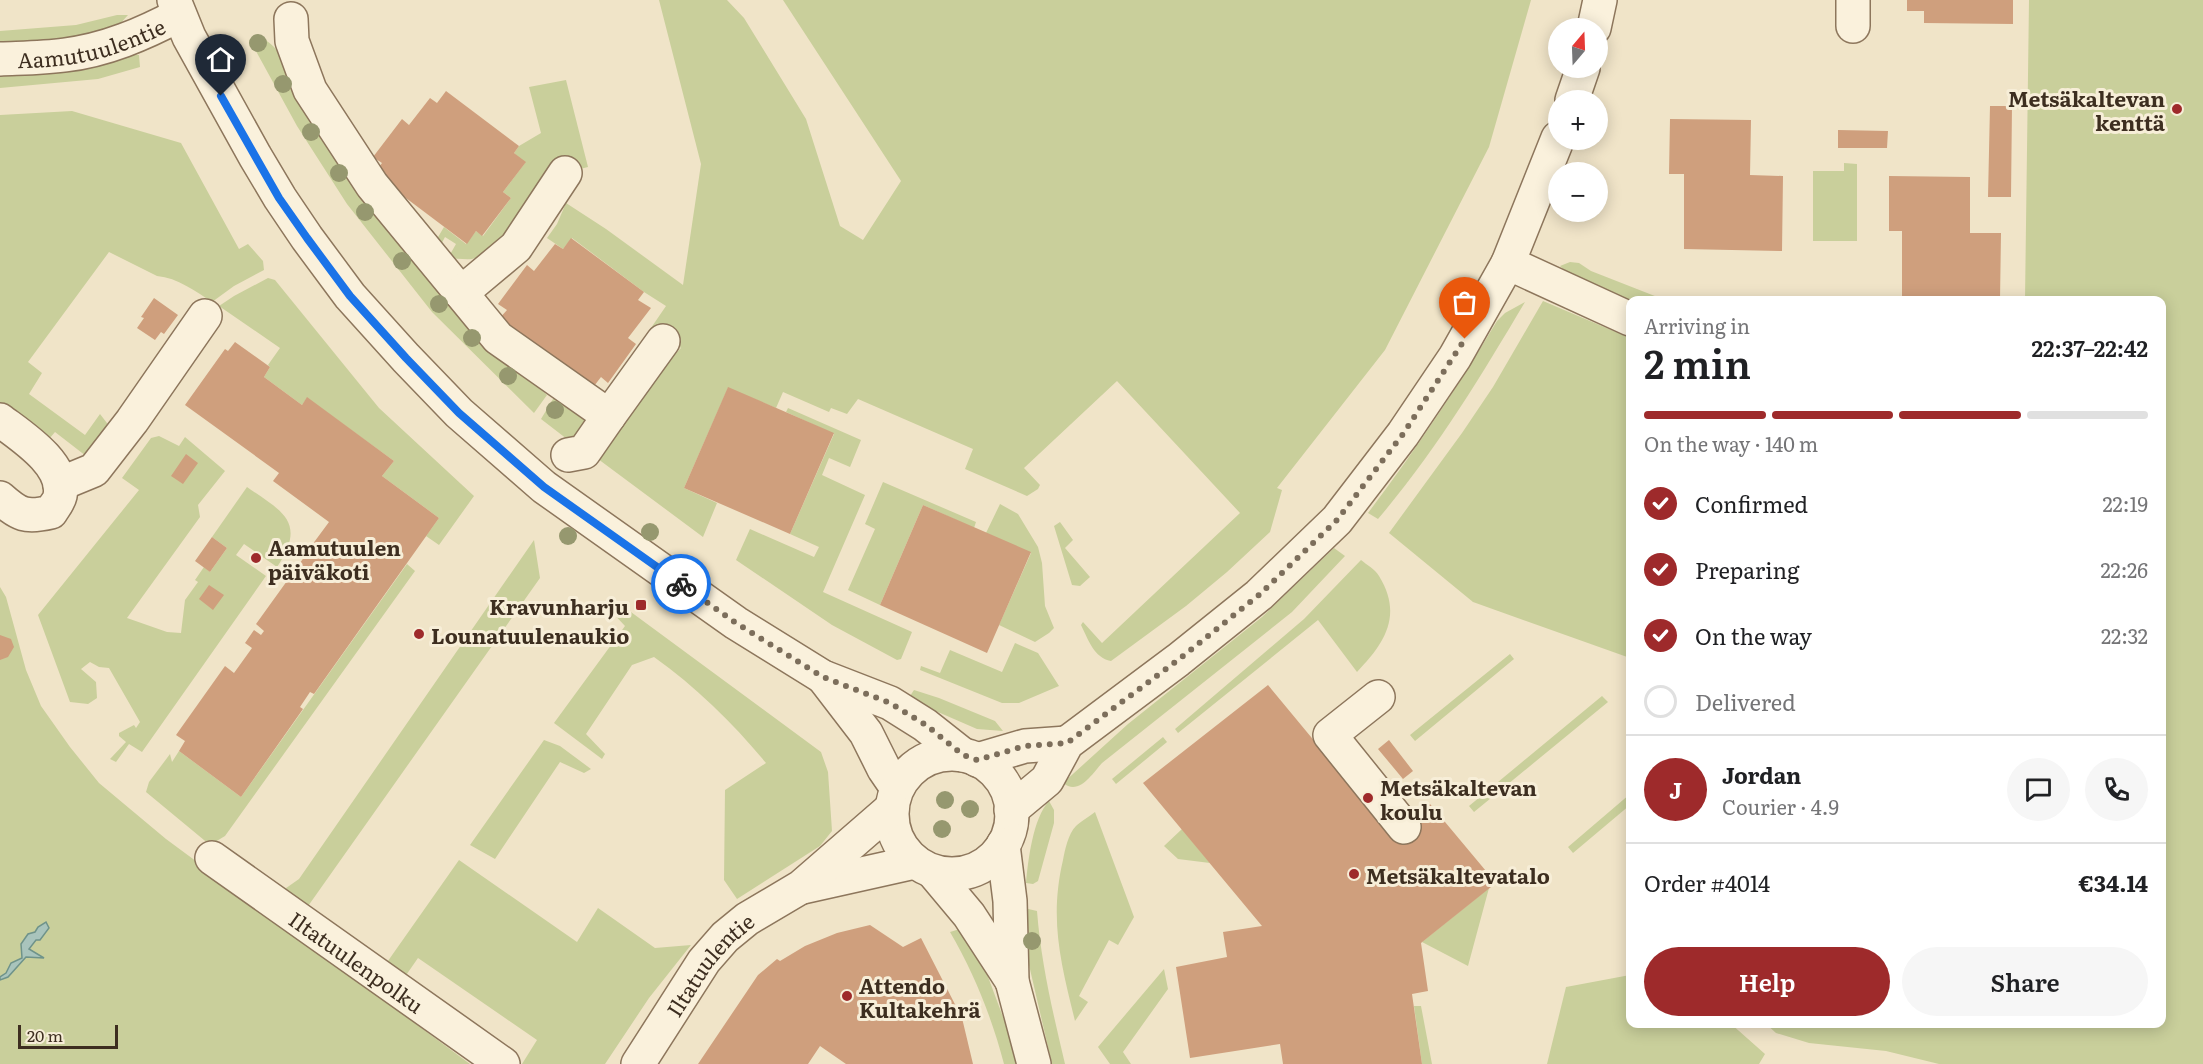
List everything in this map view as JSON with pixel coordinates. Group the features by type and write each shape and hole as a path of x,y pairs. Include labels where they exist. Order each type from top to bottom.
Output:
{"street":[{"path":"1596,18 1600,0"},
{"path":"177,8 216,87 279,198 350,296 459,413 544,487 736,623 823,677 890,703 926,725 970,758 990,769 1001,781 1008,795 1011,810 1010,829 1003,845 990,861 973,871 953,874 924,867"},
{"name":"Aamutuulentie","path":"0,59 65,56 106,47 146,33 177,8"},
{"path":"291,19 292,41 310,90 372,185 498,338 609,416"},
{"path":"1011,810 1047,780 1067,743 1178,660 1259,595 1337,520 1403,434 1448,367 1508,263 1553,150"},
{"path":"461,292 516,247 565,173"},
{"path":"1508,263 1626,317"},
{"path":"60,484 94,470 132,421 205,316"},
{"path":"568,455 584,452 663,341"},
{"path":"0,420 40,451 54,469 60,484 60,498 51,512 34,516 15,512 0,498"},
{"path":"823,677 866,733 895,798"},
{"path":"1378,697 1330,735 1404,827"},
{"path":"1012,981 969,915 924,867 901,847 893,828 895,798 909,772 925,760 944,755 970,758 1025,746 1067,743"},
{"name":"Iltatuulentie","path":"638,1064 704,961 724,937 747,919 801,887 895,798"},
{"path":"1003,845 1010,900 1012,981 1034,1064"},
{"name":"Iltatuulenpolku","path":"212,858 503,1064"},
{"name":"Iltatuulentie","path":"801,887 924,867"}],"green space":[{"path":"659,0 727,0 744,18 806,119 840,226 863,240 901,181 783,0 1531,0 1489,147 1385,350 1277,488 1282,490 1270,532 1186,606 1111,661 1100,656 1092,647 1081,625 1083,622 1102,643 1240,513 1117,381 1024,468 1040,485 1027,496 965,469 973,449 858,399 847,414 831,408 829,412 783,392 776,408 728,388 684,488 717,503 703,537 594,456 658,371 681,348 662,336 640,344 666,306 572,238 563,249 547,238 557,224 566,203 683,285 701,164"},
{"path":"2029,0 2203,0 2203,1064 1939,1064 1886,1051 1809,1043 1776,1033 1770,1028 2166,1028 2166,296 2025,296"},
{"path":"117,15 128,15 119,25 88,37 0,45 0,31 76,25"},
{"path":"257,38 271,44 277,50 300,90 533,382 547,395 534,413 432,312 347,204 297,126 251,42"},
{"path":"139,55 140,67 98,79 0,88 0,72"},
{"path":"566,80 588,167 552,176 517,224 484,254 472,259 448,258 456,244 445,237 437,252 431,249 444,227 466,244 476,231 483,236 511,198 503,192 525,163 514,153 519,146 541,133 529,87"},
{"path":"72,111 181,143 239,249 248,244 263,261 264,270 234,286 212,302 179,282 157,276 109,252 28,362 42,373 29,394 85,435 100,414 110,427 86,456 55,432 49,439 0,403 0,115"},
{"path":"1844,163 1857,164 1857,241 1813,241 1813,171 1844,171"},
{"path":"1570,262 1579,263 1591,271 1655,296 1626,296 1626,300 1568,274 1560,266"},
{"path":"268,278 275,280 379,408 474,496 439,545 426,536 439,518 382,476 394,461 307,398 302,405 264,377 270,367 268,365 280,348 219,306"},
{"path":"1543,301 1626,336 1626,657 1473,602 1389,533 1493,387"},
{"path":"1525,302 1474,386 1419,468 1378,519 1368,513 1435,419 1497,321 1505,313"},
{"path":"556,394 591,409 576,446 541,419"},
{"path":"788,408 861,440 850,467 829,458 822,475 865,495 823,592 912,632 901,659 897,660 832,625 736,560 750,529 814,557 819,547 790,534 834,434 786,412"},
{"path":"159,436 179,446 185,437 225,471 198,505 200,517 127,618 167,632 181,633 185,600 198,582 195,580 204,567 210,572 227,548 212,537 247,487 280,511 287,520 290,539 286,552 277,567 244,544 236,555 266,576 142,752 129,744 116,762 110,759 126,742 119,736 119,733 134,725 136,728 140,722 109,668 99,667 90,662 81,669 96,682 97,698 88,704 70,702 38,615 139,490 122,478 151,438"},
{"path":"883,482 976,522 974,528 923,505 880,605 848,590 875,529 865,524"},
{"path":"1000,504 1018,514 1038,547 1042,563 1045,606 1054,628 1035,642 999,625 1031,553 986,533"},
{"path":"1060,522 1073,540 1065,548 1090,577 1080,586 1072,585 1054,526"},
{"path":"534,540 540,578 306,909 279,893 299,879"},
{"path":"1334,548 1345,556 1292,612 1102,763 1085,782 1074,787 1063,783 1128,724 1262,617"},
{"path":"1361,560 1379,576 1390,603 1390,616 1383,639 1357,672 1318,620 1178,733 1175,729 1304,619"},
{"path":"407,564 415,571 225,836 210,845 146,792 149,782 170,754 172,762 179,751 241,797"},
{"path":"0,587 6,597 26,670 41,706 99,783 166,839 470,1064 0,1064"},
{"path":"616,601 821,752 828,772 832,831 820,846 737,899 724,880 725,790 766,763 713,706 654,657 632,665 586,734 605,754 602,759 554,723 625,626 608,608"},
{"path":"1015,643 1038,653 1059,686 1019,703 1002,703 920,670 921,666 940,673 950,650 1002,672"},
{"path":"1510,654 1514,659 1415,741 1410,735"},
{"path":"914,690 995,721 1003,731 977,729 908,699"},
{"path":"1602,696 1608,702 1474,812 1469,806"},
{"path":"1163,737 1167,742 1116,784 1112,779"},
{"path":"544,740 560,746 591,769 584,773 560,762 495,859 470,845"},
{"path":"1626,797 1626,808 1573,853 1568,847"},
{"path":"1049,801 1054,810 1054,823 1038,881 1033,884 1026,883 1035,829"},
{"path":"1095,812 1134,917 1118,945 1109,940 1079,996 1088,1002 1075,1021 1058,941 1057,902 1066,847 1071,833 1078,824"},
{"path":"1182,829 1210,863 1178,859 1164,846"},
{"path":"459,860 577,942 598,908 655,948 691,945 649,998 605,1064 522,1064 537,1040 418,958 402,981 383,968"},
{"path":"1489,888 1468,966 1422,942"},
{"path":"1024,908 1037,911 1044,969 1065,1064 1052,1064 1029,965"},
{"path":"963,928 984,966 1006,1025 1016,1064 1004,1064 982,996 950,932"},
{"path":"1164,969 1168,989 1123,1052 1131,1064 1110,1064 1098,1047"},
{"path":"1626,976 1626,1028 1736,1028 1765,1054 1759,1064 1547,1064 1566,987"},
{"path":"1414,1006 1421,1006 1432,1064 1422,1064"}],"water":[{"path":"46,922 49,928 29,949 44,958 26,957 8,977 0,980 11,963 22,958 21,944 28,934 35,932"}],"building":[{"path":"1907,0 2013,0 2013,24 1924,23 1924,11 1907,11"},
{"path":"446,91 519,146 514,153 526,162 503,192 511,198 482,236 476,231 467,244 374,174 382,163 373,157 402,119 409,125 430,98 437,103"},
{"path":"1990,106 2012,106 2011,197 1988,197"},
{"path":"1670,119 1751,120 1750,175 1783,176 1782,251 1684,249 1684,174 1669,174"},
{"path":"1838,130 1888,131 1887,148 1838,148"},
{"path":"1889,176 1970,177 1970,233 2001,233 2000,296 1902,296 1902,231 1889,231"},
{"path":"571,238 644,292 638,300 651,308 628,338 636,344 608,383 601,377 591,390 498,320 507,310 498,304 527,265 534,271 555,244 563,249"},
{"path":"154,298 178,315 164,334 161,332 155,340 137,328 144,318 141,317"},
{"path":"235,342 270,367 264,377 302,405 307,397 394,461 382,476 439,518 314,694 310,692 300,707 303,709 241,797 179,751 185,741 176,735 225,666 234,673 252,648 245,643 254,630 261,635 264,631 256,624 310,549 318,555 321,551 312,545 329,522 273,481 279,473 185,405 225,349 228,351"},
{"path":"728,387 834,433 790,534 684,488"},
{"path":"186,454 198,463 183,484 171,476"},
{"path":"923,505 1031,552 987,653 880,605"},
{"path":"212,537 227,548 210,572 195,561"},
{"path":"209,585 224,595 213,610 199,599"},
{"path":"0,635 11,639 14,647 8,657 0,660"},
{"name":"Metsäkaltevatalo","path":"1268,685 1393,836 1430,804 1496,883 1421,943 1428,991 1412,994 1422,1064 1283,1064 1280,1044 1190,1058 1176,967 1227,957 1223,932 1262,926 1143,783"},
{"path":"1389,740 1413,771 1403,779 1378,749"},
{"name":"Attendo Kultakehrä","path":"870,925 903,947 921,938 962,1018 973,1064 846,1064 820,1046 808,1064 698,1064 758,975 777,959 780,961 805,946 837,933"}],"way so far":[{"path":"681,584 736,623 823,677 890,703 926,725 963,755 977,760 1025,746 1067,743 1178,660 1259,595 1337,520 1403,434 1465,339"}],"place":[{"name":"Metsäkaltevan kenttä","path":"2177,109"},
{"name":"Aamutuulen päiväkoti","path":"256,558"},
{"name":"Kravunharju","path":"641,605"},
{"name":"Lounatuulenaukio","path":"419,634"},
{"name":"Metsäkaltevan koulu","path":"1368,798"},
{"name":"Metsäkaltevatalo","path":"1354,874"},
{"name":"Attendo Kultakehrä","path":"847,996"}],"route":[{"path":"221,96 279,198 307,238 350,296 406,358 459,413 524,471 681,584"}]}
